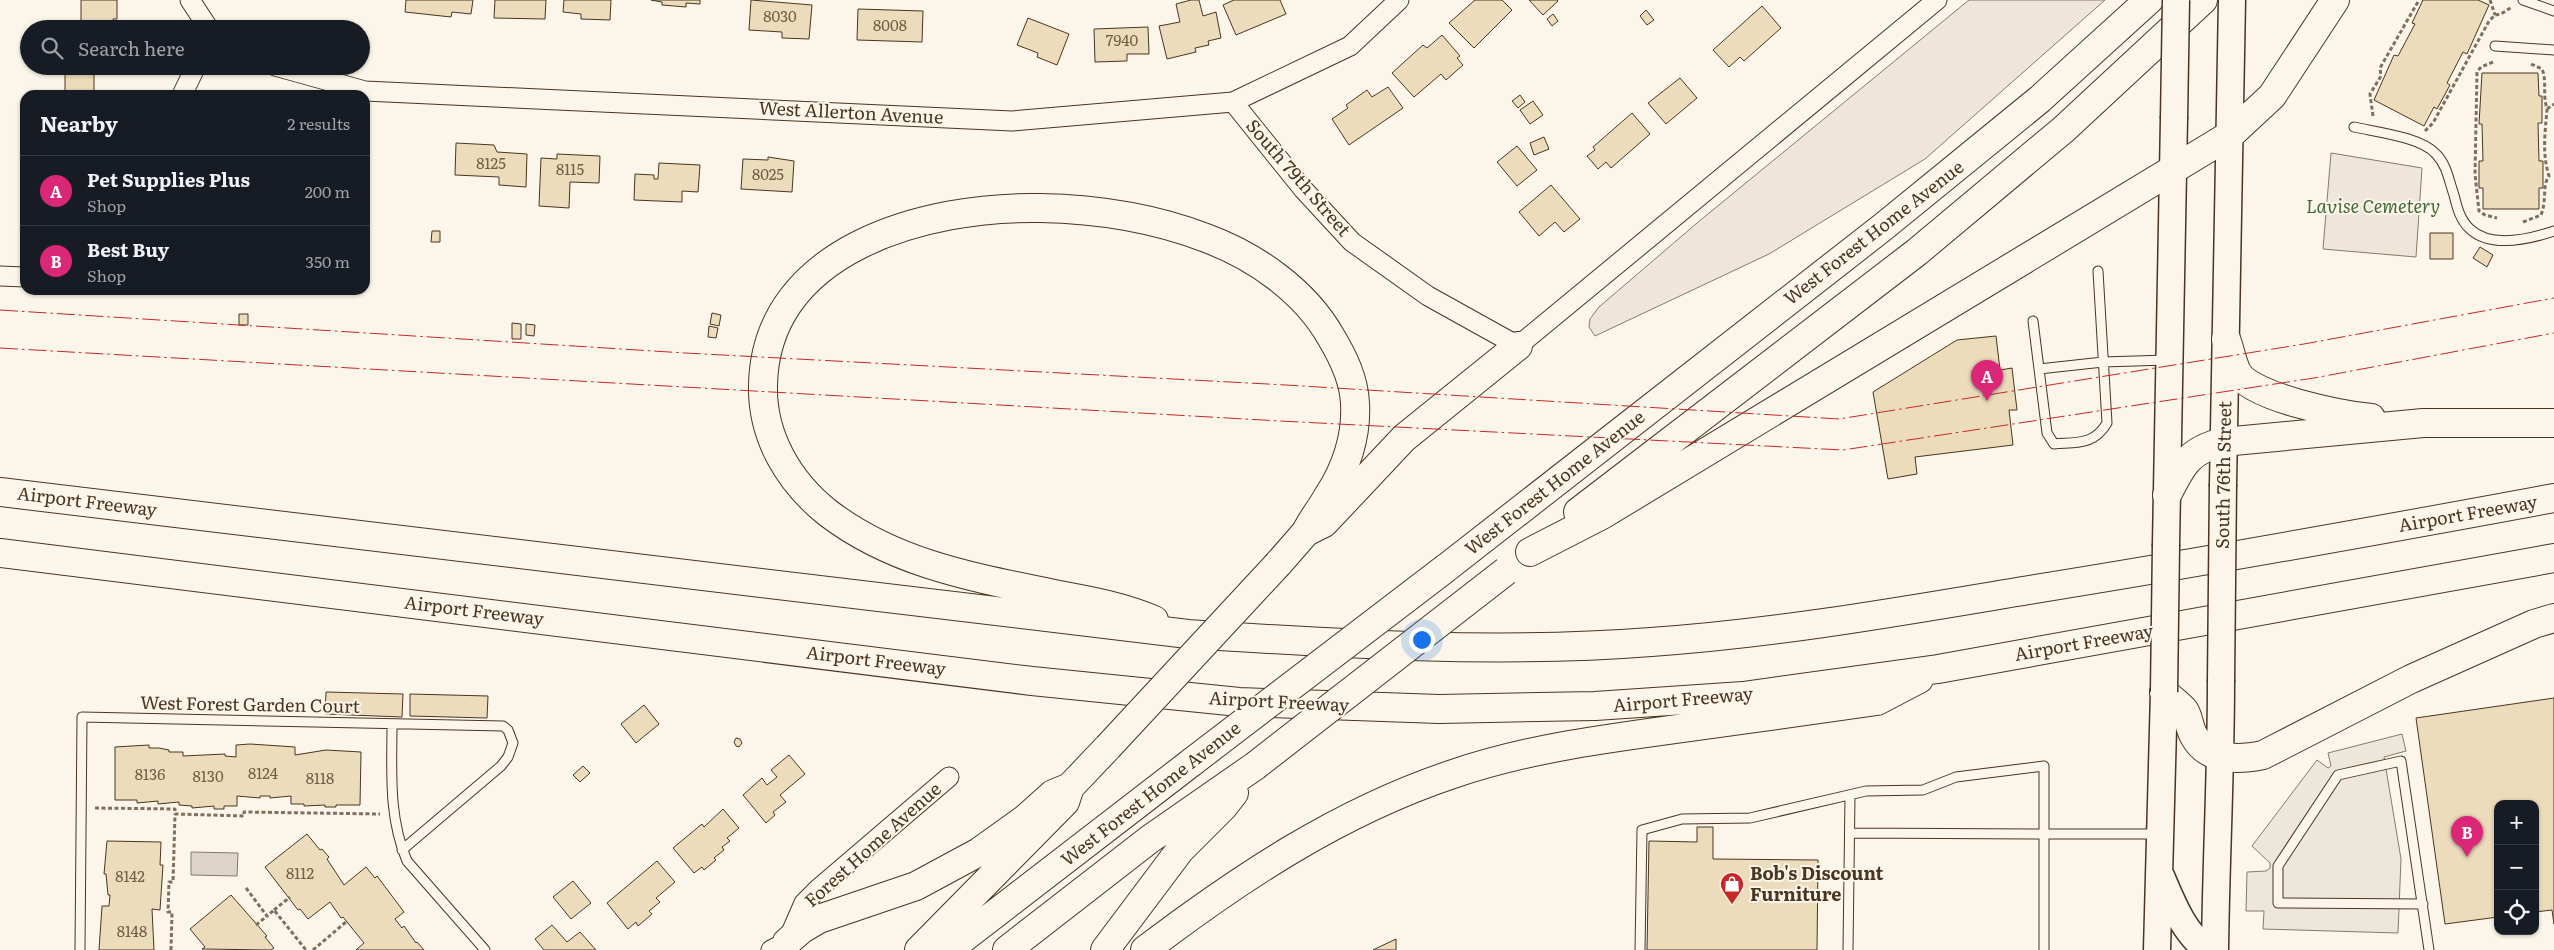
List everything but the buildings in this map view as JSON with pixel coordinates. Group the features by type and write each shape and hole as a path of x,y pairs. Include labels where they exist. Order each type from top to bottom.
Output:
{"main road":[{"name":"West Forest Home Avenue","path":"948,950 1446,568 1883,228 2040,100 2149,0"},
{"path":"2157,950 2164,692 2176,0"},
{"name":"West Forest Home Avenue","path":"1007,950 1150,839 1255,766 1530,552 1726,396 1917,252 2064,129 2203,0"},
{"name":"South 76th Street","path":"2215,950 2217,806 2221,757 2223,442 2232,0"},
{"path":"1530,552 1602,515 2230,135 2272,96 2335,0"},
{"path":"779,946 802,928 819,919 916,886 979,852 1025,819 1053,794 1070,787 1306,532 1314,515 1327,499 1340,477 1353,437 1355,399 1349,372 1324,325 1290,288 1244,255 1209,239 1176,228 1116,215 1040,208 993,210 925,221 891,232 856,246 821,268 804,282 772,332 763,372 764,411 778,455 806,492 827,512 883,547 915,561 972,578 1129,609 1188,634"},
{"path":"2226,339 2238,374 2269,395 2353,416 2423,423 2554,424"},
{"path":"1306,532 1324,523 1404,438 1518,346"},
{"path":"2167,495 2180,470 2191,455 2208,446 2223,442 2423,423"},
{"name":"Airport Freeway","path":"0,492 1188,634 1294,641 1486,648 1641,643 1754,633 2239,556 2554,498"},
{"name":"Airport Freeway","path":"0,553 1032,681 1239,702 1439,709 1596,706 1743,696 1938,669 2554,558"},
{"path":"2164,692 2185,711 2194,738 2203,748 2221,757 2245,758 2263,755 2411,679 2554,618"},
{"path":"1145,950 1206,904 1322,831 1394,796 1452,774 1546,749 1877,701 1938,669"},
{"path":"1105,950 1180,850 1223,807 1255,766"},
{"path":"919,950 1065,802 1070,787"},
{"path":"2158,869 2181,922 2197,942 2207,950"}],"street":[{"path":"190,0 203,20"},
{"name":"West Allerton Avenue","path":"370,91 1012,120 1233,102 1350,46 1399,0"},
{"path":"1518,346 1927,5"},
{"path":"184,90 192,75"},
{"name":"West Allerton Avenue","path":"307,75 361,90"},
{"name":"South 79th Street","path":"1233,102 1303,189 1352,242 1428,296 1518,346"},
{"path":"0,276 20,277"},
{"name":"Forest Home Avenue","path":"779,946 804,903 818,889 949,777"}],"lane":[{"path":"2523,0 2554,11"},
{"path":"2496,46 2554,50"},
{"path":"2354,127 2421,143 2436,153 2445,166 2459,215 2470,230 2487,238 2508,240 2533,238 2554,231"},
{"path":"2034,320 2048,433 2054,444 2088,441 2100,436 2107,423 2098,271"},
{"path":"2040,370 2103,362 2170,360"},
{"name":"West Forest Garden Court","path":"80,950 82,717 392,724"},
{"path":"402,850 508,757 513,743 508,730 502,726 392,724 393,814 402,850 407,861 485,950"},
{"path":"2423,904 2278,903 2278,866 2338,775 2402,761 2423,904 2429,950"},
{"path":"1640,950 1642,830 1682,819 1750,818 1866,791 1923,790 1956,777 2044,766 2044,950"},
{"path":"1848,950 1850,795"},
{"path":"1850,833 2159,834"}],"path":[{"path":"2372,131 2373,106 2370,94 2381,76 2383,63 2419,0"},
{"path":"2490,0 2494,14"},
{"path":"2421,143 2426,130 2433,123 2471,52 2494,14 2507,11 2518,0"},
{"path":"2493,62 2481,67 2477,72 2475,174 2479,210 2484,215 2497,218"},
{"path":"2523,62 2542,68 2544,74 2547,109 2544,131 2545,158 2549,176 2544,184 2546,197 2541,215 2524,222"},
{"path":"2547,109 2554,104"},
{"path":"2549,176 2554,177"},
{"path":"82,808 174,809 173,882 168,882 168,912 172,912 171,950"},
{"path":"174,814 244,816 244,812 393,814"},
{"path":"246,888 267,916"},
{"path":"256,925 290,897"},
{"path":"274,910 306,950"},
{"path":"313,950 346,922"}],"green space":[{"path":"1969,0 2105,0 1925,159 1769,254 1595,336 1589,327 1590,319 1599,307 1697,223"},
{"name":"Lavise Cemetery","path":"2331,153 2422,168 2416,257 2323,249"}],"shaded area":[{"path":"2402,734 2406,751 2384,757 2401,859 2398,933 2263,929 2264,911 2246,911 2247,872 2266,871 2270,868 2270,863 2252,846 2317,760 2328,768 2331,766 2328,753"},
{"path":"191,852 238,853 237,876 191,875"}],"power":[{"path":"0,310 685,353 1286,385 1839,419 2304,344 2554,298"},
{"path":"0,348 1280,421 1843,450 2314,378 2554,333"}],"place":[{"name":"Pet Supplies Plus","path":"1987,401"},
{"name":"Best Buy","path":"2467,857"},
{"name":"Bob's Discount Furniture","path":"1732,905"}]}
